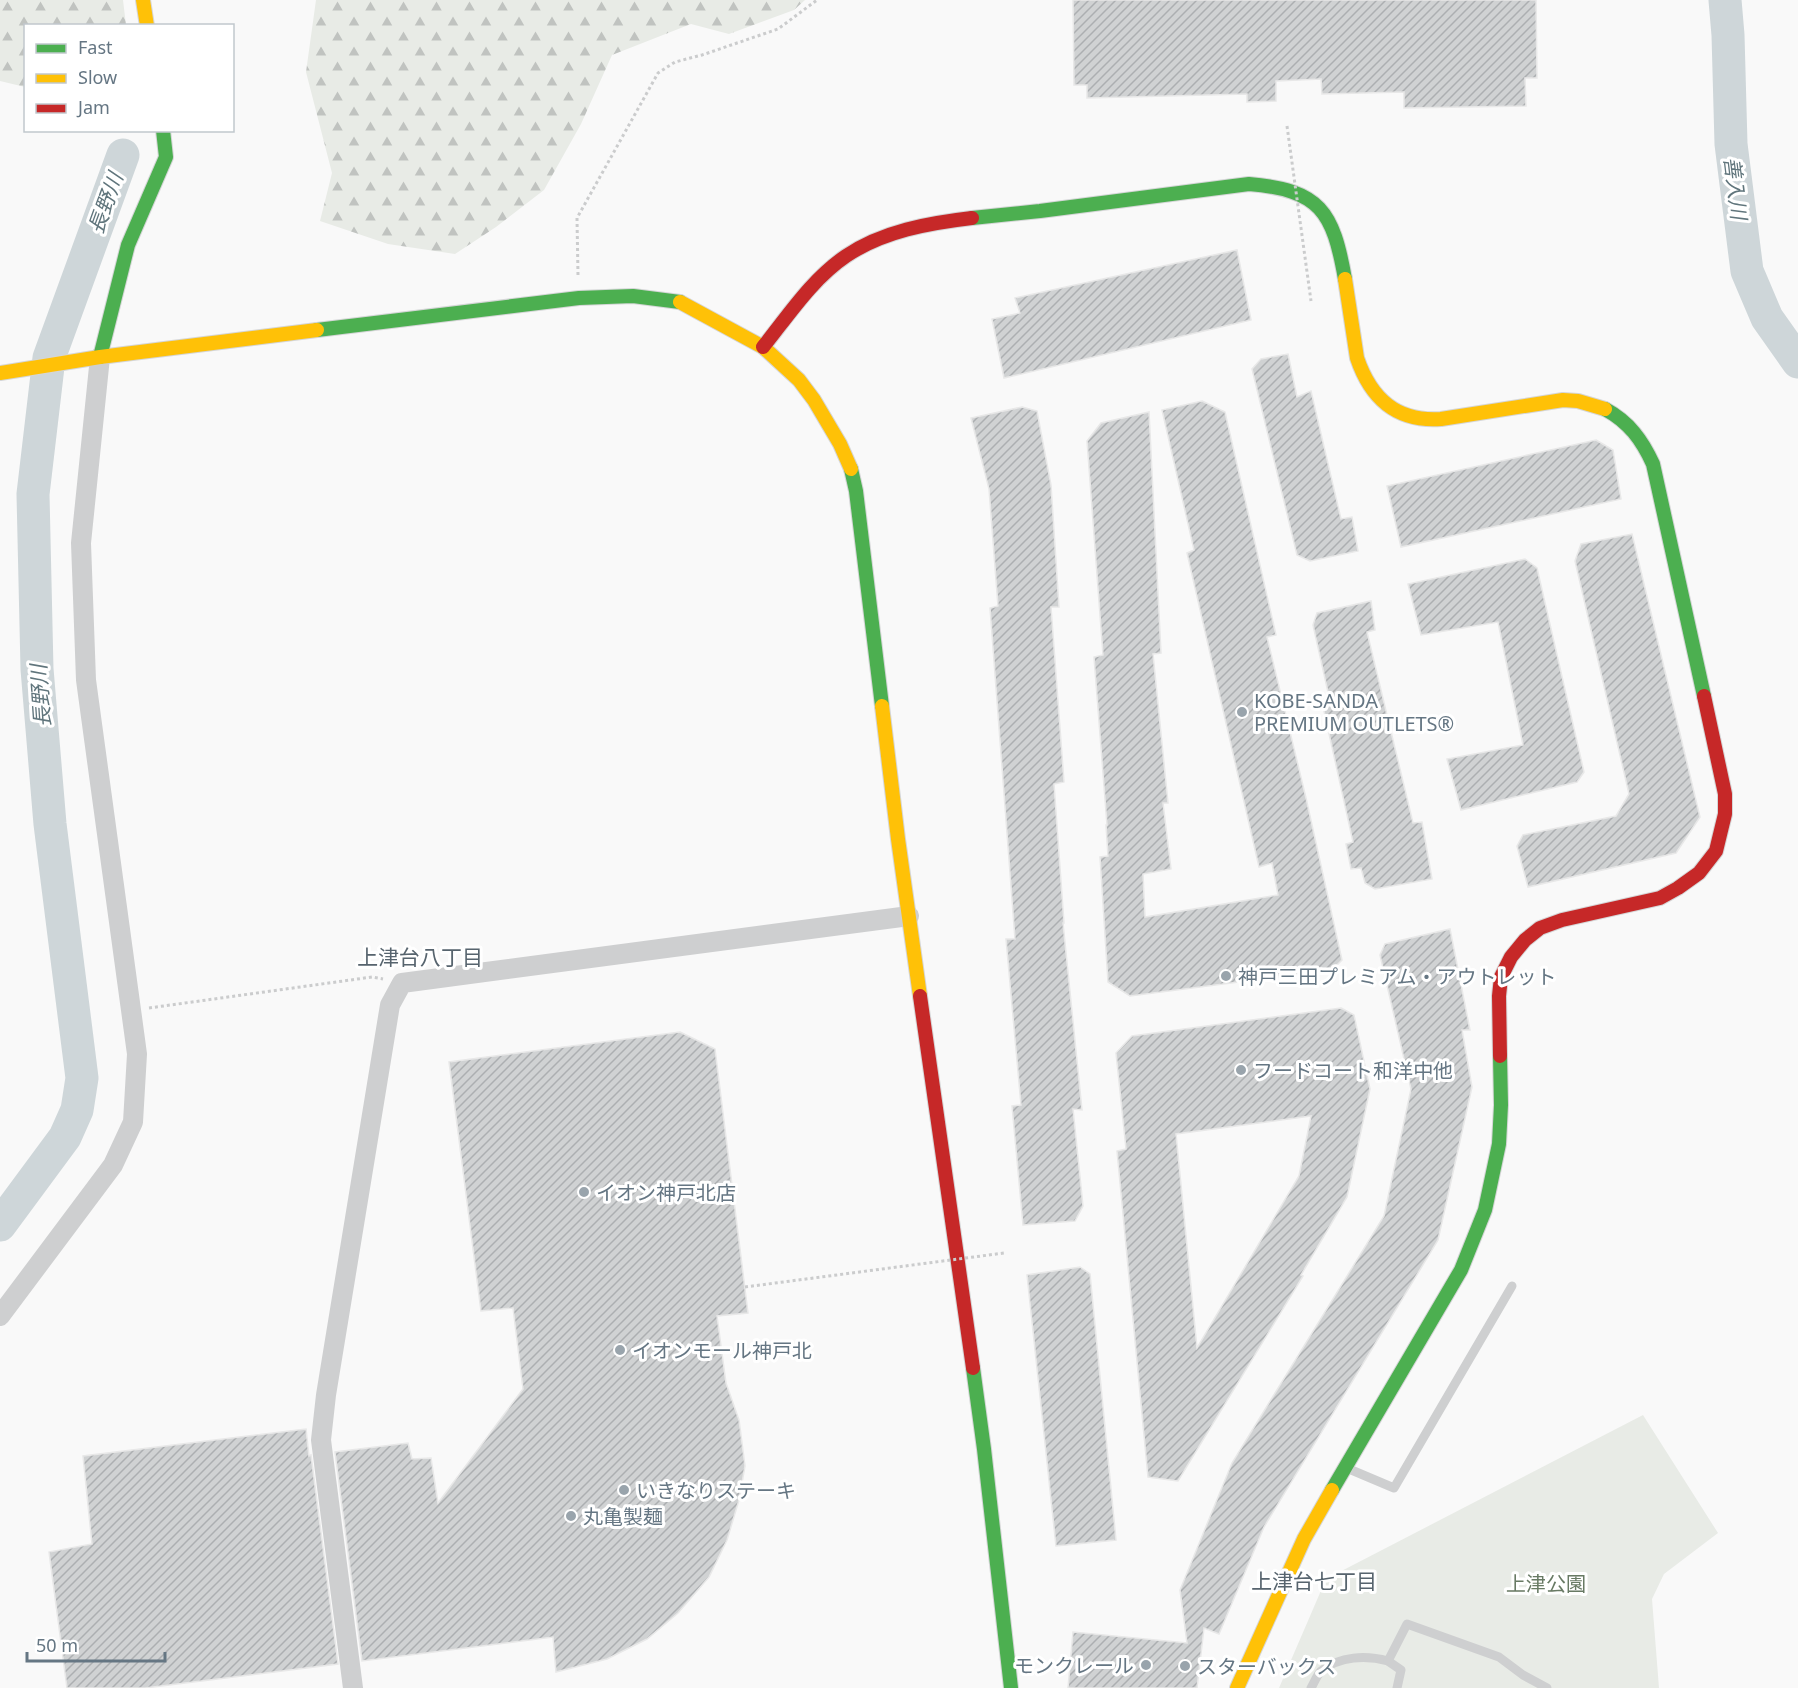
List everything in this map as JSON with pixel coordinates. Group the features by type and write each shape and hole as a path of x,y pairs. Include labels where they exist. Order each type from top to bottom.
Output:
{"street":[{"path":"143,0 147,24"},
{"path":"0,1316 113,1165 133,1122 137,1054 86,680 81,543 100,357 128,245 166,157 163,132"},
{"path":"764,347 828,272 846,256 865,245 895,233 919,226 1249,184 1271,184 1313,201 1325,213 1333,226 1342,257 1361,372 1385,404 1420,419 1439,419 1513,409 1560,400 1594,404 1611,411 1624,420 1647,449 1653,464 1725,794 1725,814 1716,851 1699,873 1660,898 1562,920 1540,928 1525,940 1511,957 1501,977 1499,996 1501,1105 1499,1144 1485,1210 1461,1270 1304,1539 1237,1688"},
{"path":"0,373 100,357 579,298 633,296 680,303 764,347 799,380 814,400 840,444 850,466 856,491 898,839 984,1449 1011,1688"},
{"path":"352,1688 321,1440 326,1395 390,1005 402,983 909,916"}],"lane":[{"path":"1347,1468 1394,1488 1512,1286"},
{"path":"1388,1660 1407,1624 1499,1657 1523,1675 1547,1688"},
{"path":"1311,1688 1320,1672 1342,1660 1371,1656 1388,1660 1401,1670 1397,1688"}],"path":[{"path":"579,298 576,218 658,73 675,62 778,29 817,0"},
{"path":"1287,126 1311,301"},
{"path":"131,1011 372,977 402,983"},
{"path":"745,1287 1004,1253"}],"green space":[{"path":"0,0 123,0 126,24 24,24 24,87 0,81"},
{"path":"316,0 805,0 794,10 729,34 691,24 612,55 581,124 544,190 496,227 455,254 388,244 320,221 332,173 306,72"},
{"name":"上津公園","path":"1643,1415 1718,1533 1664,1574 1652,1599 1659,1688 1279,1688 1326,1579"}],"building":[{"path":"1073,0 1536,0 1537,78 1525,78 1526,106 1404,108 1404,92 1322,94 1321,79 1276,81 1276,101 1247,102 1247,94 1087,98 1087,85 1074,85"},
{"path":"1237,250 1251,320 1004,378 992,319 1020,313 1015,298"},
{"path":"1288,354 1297,397 1311,391 1341,519 1352,517 1358,551 1310,561 1297,555 1252,369 1261,359"},
{"path":"1202,401 1225,412 1276,635 1267,637 1342,960 1332,970 1130,996 1108,982 1100,857 1108,856 1094,657 1103,655 1087,441 1101,423 1149,412 1161,653 1153,654 1168,803 1163,803 1171,869 1143,874 1145,917 1278,895 1272,863 1259,867 1187,553 1194,550 1162,410"},
{"path":"1022,407 1037,411 1051,485 1059,607 1051,607 1064,782 1054,784 1063,923 1082,1110 1073,1109 1083,1206 1075,1221 1023,1225 1012,1106 1021,1105 1006,939 1015,939 990,608 998,606 989,489 971,418"},
{"path":"1596,440 1613,450 1621,499 1401,547 1387,486"},
{"path":"1632,534 1700,817 1676,853 1528,887 1517,846 1523,835 1616,816 1629,794 1575,561 1581,544"},
{"path":"1525,559 1537,568 1584,772 1577,782 1461,810 1447,759 1523,745 1498,622 1421,635 1408,584"},
{"path":"1371,601 1375,630 1367,632 1413,823 1422,822 1432,879 1375,889 1365,883 1361,868 1351,869 1346,844 1353,842 1322,702 1330,701 1313,625 1317,613"},
{"path":"1450,929 1470,1030 1462,1030 1472,1087 1438,1240 1264,1527 1219,1634 1204,1628 1197,1688 1068,1688 1073,1632 1187,1643 1180,1590 1232,1463 1384,1216 1411,1089 1380,955 1385,944"},
{"path":"1341,1008 1354,1015 1370,1089 1347,1197 1301,1275 1303,1276 1178,1481 1148,1477 1117,1151 1126,1149 1116,1053 1132,1036","holes":["1311,1116 1299,1176 1197,1348 1176,1134"]},
{"name":"イオンモール神戸北","path":"680,1032 715,1049 748,1313 717,1316 726,1383 739,1420 745,1466 739,1500 727,1540 709,1577 678,1613 647,1639 607,1659 556,1672 553,1637 362,1661 335,1452 408,1443 412,1459 431,1458 438,1503 523,1389 513,1308 481,1311 449,1062"},
{"path":"1080,1267 1090,1274 1116,1540 1056,1546 1027,1275"},
{"path":"306,1429 338,1664 145,1688 67,1688 49,1552 92,1544 83,1456"}],"waterway":[{"name":"善入川","path":"1725,0 1731,144 1747,271 1767,318 1798,362"},
{"name":"長野川","path":"0,1225 65,1137 77,1110 82,1078 50,824 37,669 33,494 49,358 123,155"}],"traffic: fast":[{"path":"100,357 128,245 166,157 163,132"},
{"path":"972,218 1249,184 1273,187 1292,192 1319,208 1335,236 1345,279"},
{"path":"317,330 579,298 633,296 680,302"},
{"path":"1605,409 1634,432 1653,464 1704,696"},
{"path":"851,469 856,491 882,706"},
{"path":"1332,1490 1461,1270 1485,1210 1499,1144 1500,1056"},
{"path":"973,1368 1011,1688"}],"traffic: slow":[{"path":"143,0 147,24"},
{"path":"1345,279 1357,358 1363,373 1378,396 1399,412 1425,419 1441,419 1563,400 1578,401 1605,409"},
{"path":"680,302 763,347 799,380 814,400 840,444 851,469"},
{"path":"0,373 100,357 317,330"},
{"path":"882,706 920,996"},
{"path":"1237,1688 1304,1539 1332,1490"}],"traffic: jam":[{"path":"763,347 811,287 834,265 860,247 907,229 972,218"},
{"path":"1500,1056 1501,977 1511,957 1525,940 1540,928 1562,920 1660,898 1699,873 1716,851 1725,814 1725,794 1704,696"},
{"path":"920,996 973,1368"}],"place":[{"name":"KOBE-SANDA PREMIUM OUTLETS®","path":"1242,712"},
{"name":"神戸三田プレミアム・アウトレット","path":"1226,976"},
{"name":"フードコート和洋中他","path":"1241,1070"},
{"name":"イオン神戸北店","path":"584,1192"},
{"name":"イオンモール神戸北","path":"620,1350"},
{"name":"いきなりステーキ","path":"624,1490"},
{"name":"丸亀製麺","path":"571,1516"},
{"name":"モンクレール","path":"1146,1665"},
{"name":"スターバックス","path":"1185,1666"}],"district":[{"name":"上津台八丁目","path":"420,957"},
{"name":"上津台七丁目","path":"1314,1581"}]}
